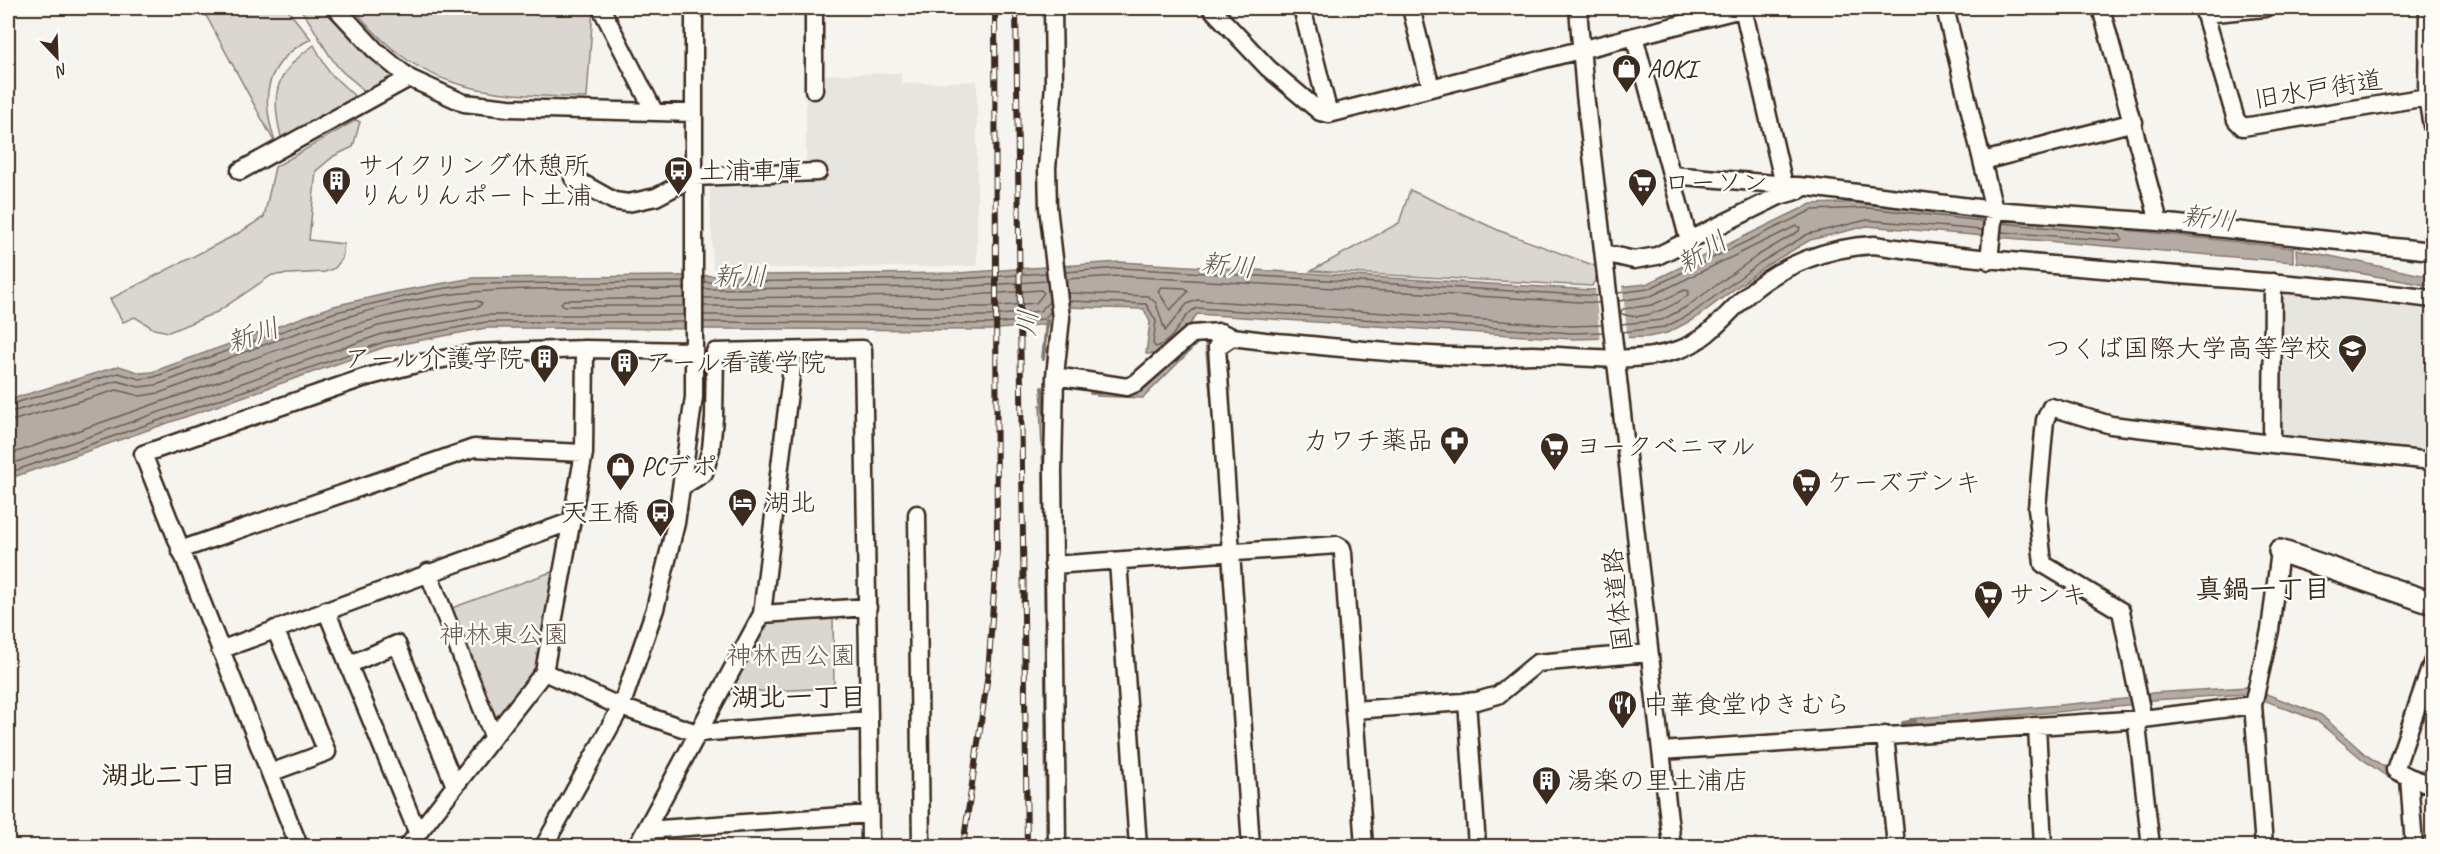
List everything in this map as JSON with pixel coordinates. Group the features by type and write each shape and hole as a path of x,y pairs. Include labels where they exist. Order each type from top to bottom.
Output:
{"main road":[{"path":"2280,551 2433,603"}],"street":[{"path":"336,8 375,50 430,96 464,103 509,108 693,113"},
{"path":"601,8 654,111"},
{"path":"544,846 621,707 658,598 683,486 694,397 694,8"},
{"path":"814,8 814,90"},
{"path":"1053,8 1054,85 1047,168 1048,207 1061,318 1055,376 1053,566 1057,846"},
{"path":"1211,8 1268,68 1320,112 1329,114 1744,8 1784,185"},
{"path":"1302,8 1329,114"},
{"path":"1411,8 1431,88"},
{"name":"国体道路","path":"1578,8 1648,653 1672,846"},
{"path":"1945,8 1994,210 1990,253"},
{"path":"2101,8 2134,122 2159,222"},
{"path":"2204,11 2265,8"},
{"path":"2428,8 2427,97 2433,126"},
{"name":"旧水戸街道","path":"2204,11 2236,120 2243,127 2427,97"},
{"path":"1634,36 1689,241"},
{"path":"240,171 409,78"},
{"path":"1983,161 2134,122"},
{"path":"573,178 614,201 628,203 656,197 694,177 818,172"},
{"path":"1672,176 1784,185 1994,210 2159,222 2433,251"},
{"path":"1604,253 1644,260 1689,241 1779,196 1809,188"},
{"path":"1055,376 1127,387 1136,384 1192,334 1220,332 1232,337 1484,357 1615,353 1665,354 1682,349 1719,325 1748,294 1767,281 1815,256 1837,249 1874,245 1990,253 2433,299"},
{"path":"2272,444 2273,282"},
{"path":"1232,337 1216,347 1251,846"},
{"path":"299,846 143,454 363,378 416,364 476,353 694,346"},
{"path":"413,840 544,672 584,453 585,349"},
{"path":"683,486 704,473 711,449 715,352 863,349 870,846"},
{"path":"637,846 762,614 794,351"},
{"path":"2143,719 2121,611 2043,564 2037,508 2045,420 2051,407 2110,425 2433,460"},
{"path":"180,550 474,448 584,453"},
{"path":"917,514 921,846"},
{"path":"220,650 572,521"},
{"path":"1053,566 1337,545 1342,548 1364,846"},
{"path":"2264,846 2253,705 2270,630 2280,551"},
{"path":"1118,561 1138,846"},
{"path":"428,572 493,736"},
{"path":"762,614 868,607"},
{"path":"326,610 413,840"},
{"path":"270,773 327,752 275,629"},
{"path":"348,665 397,644 455,786"},
{"path":"1354,710 1467,701 1498,695 1537,663 1648,653"},
{"path":"2433,663 2395,770 2433,785"},
{"path":"544,672 621,707 697,733 870,720"},
{"path":"1467,701 1477,846"},
{"path":"1661,751 1784,745 1885,735 2143,719 2253,705"},
{"path":"2143,719 2137,726 2151,846"},
{"path":"2037,726 2043,846"},
{"path":"1885,735 1896,846"},
{"path":"2409,777 2414,846"},
{"path":"646,830 870,814"}],"shaded area":[{"path":"901,73 901,84 977,81 977,266 713,269 709,173 806,170 806,75"},
{"name":"つくば国際大学高等学校","path":"2273,285 2432,304 2432,461 2272,444"}],"green space":[{"path":"202,8 286,8 311,39 283,60 274,72 269,85 268,114 277,147"},
{"path":"299,8 330,8 404,78 367,99 362,89 333,61"},
{"path":"353,8 593,8 587,98 517,94 457,84 430,73 404,58"},
{"path":"314,45 329,72 361,102 283,145 277,113 278,88 289,67"},
{"path":"356,120 360,122 353,147 334,156 316,171 309,240 344,244 342,259 335,268 325,272 272,275 217,312 169,332 154,329 135,317 123,322 110,299 237,234 264,217 275,167"},
{"path":"1410,190 1500,231 1601,268 1592,286 1311,271 1399,223"},
{"name":"神林東公園","path":"557,570 540,669 500,720 492,718 449,609"},
{"name":"神林西公園","path":"833,617 834,688 729,693 766,621"}],"water":[{"path":"1868,202 2293,248 2293,262 1867,226 1810,240 1764,267 1694,319 1667,333 1648,337 1572,339 1197,314 1170,347 1163,351 1146,354 1150,322 1144,309 1063,307 1047,324 990,330 486,328 385,347 8,479 8,400 119,366 141,373 152,372 334,306 394,292 473,278 958,273 1120,262 1591,290 1646,284 1811,204"},
{"name":"新川","path":"2296,249 2432,277 2432,286 2297,262"},
{"path":"1210,336 1230,549 1225,545 1205,341 1199,342 1143,398 1097,396 1097,390 1140,393 1191,342"},
{"path":"1040,405 1046,406 1050,470 1053,846 1046,846 1043,470"},
{"path":"2248,687 2321,715 2366,755 2394,773 2389,778 2362,759 2316,720 2248,694 2152,700 2137,704 1911,726 1910,719 2136,698 2152,693"}],"pier":[{"path":"1622,284 1628,341 1600,341 1595,287"}],"waterway":[{"name":"川","path":"1043,359 1047,321"},
{"path":"1042,388 1044,411"},
{"path":"1091,393 1100,393"},
{"path":"1903,723 1915,721"}],"railway":[{"path":"963,846 988,674 997,549 995,8"},
{"path":"1016,8 1027,846"}],"place":[{"name":"AOKI","path":"1626,94"},
{"name":"土浦車庫","path":"678,196"},
{"name":"サイクリング休憩所 りんりんポート土浦","path":"337,206"},
{"name":"ローソン","path":"1643,208"},
{"name":"つくば国際大学高等学校","path":"2352,374"},
{"name":"アール介護学院","path":"545,384"},
{"name":"アール看護学院","path":"625,388"},
{"name":"カワチ薬品","path":"1454,466"},
{"name":"ヨークベニマル","path":"1555,472"},
{"name":"PCデポ","path":"620,492"},
{"name":"ケーズデンキ","path":"1806,508"},
{"name":"湖北","path":"743,528"},
{"name":"天王橋","path":"660,538"},
{"name":"サンキ","path":"1988,620"},
{"name":"中華食堂ゆきむら","path":"1622,730"},
{"name":"湯楽の里土浦店","path":"1546,806"}],"district":[{"name":"真鍋一丁目","path":"2263,589"},
{"name":"湖北一丁目","path":"799,697"},
{"name":"湖北二丁目","path":"169,775"}]}
